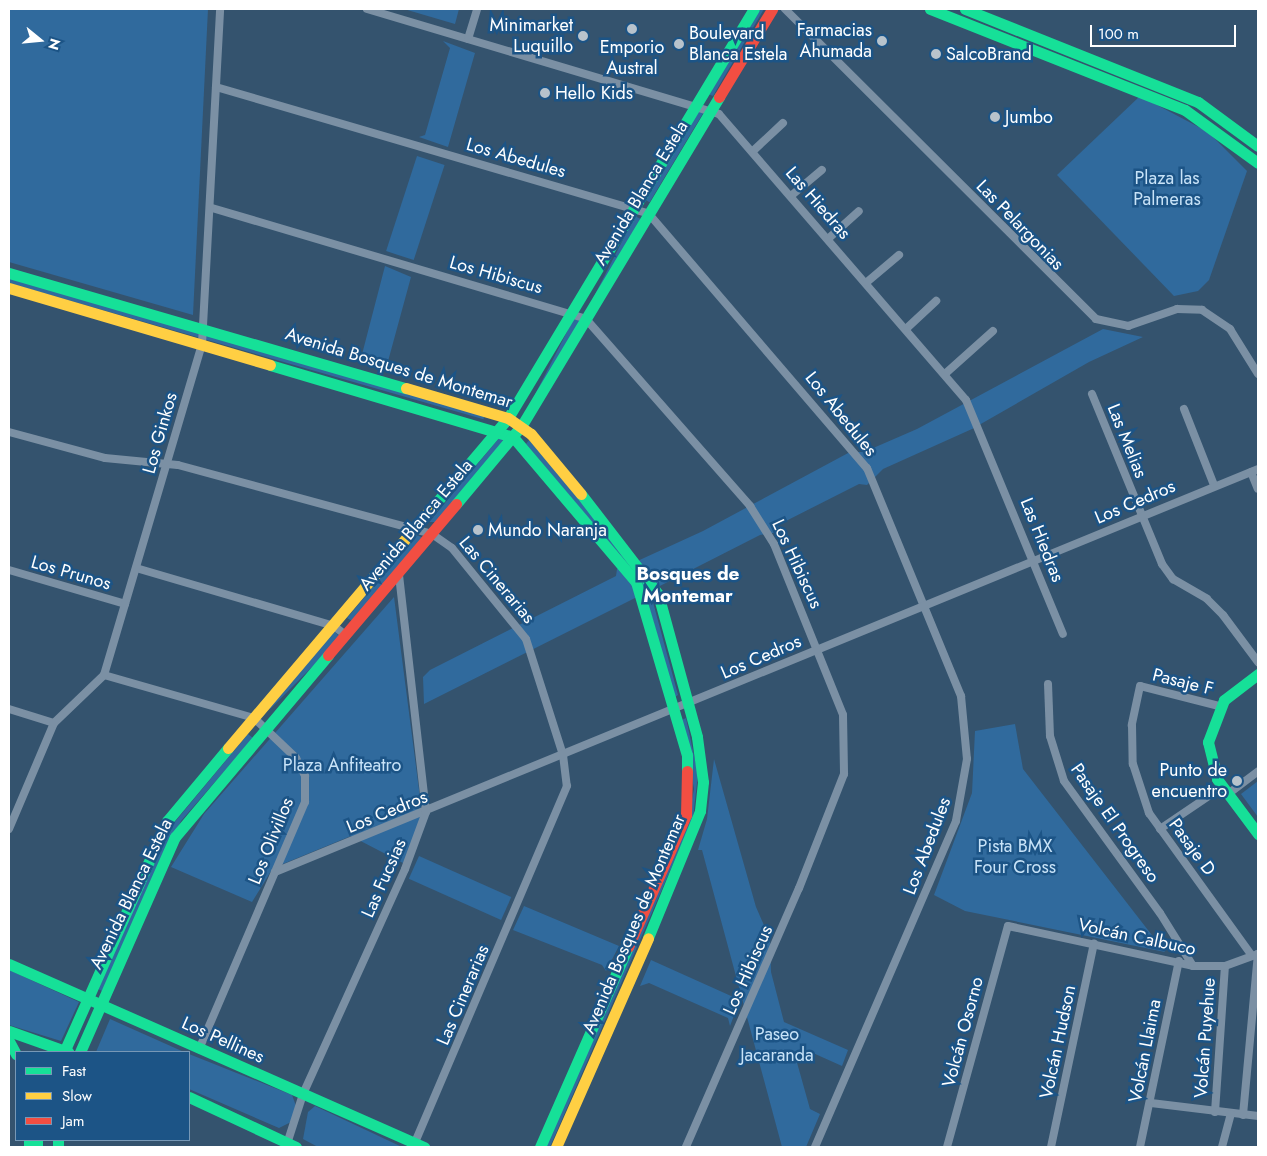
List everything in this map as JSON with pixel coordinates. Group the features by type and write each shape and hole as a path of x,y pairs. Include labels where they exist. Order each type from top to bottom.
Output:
{"main road":[{"name":"Avenida Blanca Estela","path":"65,1051 86,999 158,836 254,718 416,531 508,418 754,9"},
{"name":"Avenida Blanca Estela","path":"80,1051 98,1005 175,836 347,636 522,425 772,9"},
{"path":"930,9 1185,110 1258,163"},
{"path":"965,9 1198,102 1258,146"},
{"name":"Avenida Bosques de Montemar","path":"9,273 508,418 522,425 649,577 689,704 703,782 691,842 556,1147"},
{"name":"Avenida Bosques de Montemar","path":"9,288 499,430 513,437 636,582 675,710 690,773 686,815 540,1147"},
{"path":"1258,674 1238,685 1220,706 1208,742 1213,770 1225,791 1258,834"},
{"name":"Los Pellines","path":"9,964 98,1005 420,1145"},
{"path":"9,1032 62,1051"},
{"path":"9,1041 15,1052"},
{"path":"190,1097 290,1146"}],"street":[{"name":"Los Ginkos","path":"9,829 54,723 104,675 202,344 212,208 220,9"},
{"name":"Las Hiedras","path":"367,9 697,104 711,110 753,151 946,373 974,415 1035,561 1063,634"},
{"path":"468,38 477,9"},
{"name":"Las Pelargonias","path":"785,9 1096,319 1128,326 1177,309 1202,310 1230,329 1258,374"},
{"name":"Los Abedules","path":"216,87 634,208 649,214 857,454 926,605 964,711 964,790 937,867 814,1147"},
{"path":"753,151 783,123"},
{"path":"792,195 822,170"},
{"name":"Los Hibiscus","path":"212,208 572,312 586,319 762,523 818,650 844,725 840,787 686,1147"},
{"path":"829,238 859,211"},
{"path":"867,282 899,256"},
{"path":"907,328 936,301"},
{"path":"946,373 993,331"},
{"name":"Las Melias","path":"1092,394 1141,516 1172,579 1207,599 1258,662"},
{"path":"1184,409 1214,485"},
{"name":"Las Cinerarias","path":"9,432 105,458 167,463 432,534 452,548 526,639 568,774 564,795 420,1145"},
{"path":"1255,470 1258,490"},
{"name":"Los Cedros","path":"275,872 675,710 1214,485 1255,470"},
{"path":"136,568 334,626 347,636"},
{"name":"Los Prunos","path":"9,570 125,604"},
{"name":"Las Fucsias","path":"290,1146 303,1094 405,868 426,812 399,574"},
{"name":"Los Olivillos","path":"104,675 254,718 300,764 307,783 305,802 199,1049"},
{"name":"Pasaje El Progreso","path":"1048,684 1050,736 1064,781 1160,913 1193,966"},
{"name":"Pasaje F","path":"1140,686 1220,706"},
{"name":"Pasaje D","path":"1140,686 1132,725 1133,764 1141,798 1160,829 1256,954"},
{"path":"9,709 54,723"},
{"path":"1160,829 1258,771"},
{"name":"Volcán Calbuco","path":"1008,926 1178,961 1193,966 1225,966 1256,954"},
{"name":"Volcán Osorno","path":"947,1147 1008,926"},
{"name":"Volcán Hudson","path":"1052,1147 1094,943"},
{"path":"1243,1115 1256,954"},
{"name":"Volcán Llaima","path":"1140,1147 1178,961"},
{"name":"Volcán Puyehue","path":"1215,1112 1225,966"},
{"path":"1150,1103 1258,1116"},
{"path":"1222,1147 1231,1114"}],"green space":[{"path":"9,9 208,9 193,315 9,262"},
{"path":"404,9 459,9 455,24"},
{"path":"759,9 764,9 713,96 708,94"},
{"path":"443,41 475,53 448,147 419,137 425,135 450,48"},
{"name":"Plaza las Palmeras","path":"1140,96 1208,132 1247,171 1209,280 1198,291 1174,296 1057,175"},
{"path":"698,110 703,113 650,202 644,199"},
{"path":"417,156 445,165 414,260 386,251"},
{"path":"635,216 641,219 594,313 587,310"},
{"path":"385,266 411,277 387,365 391,373 360,362"},
{"path":"9,278 485,414 483,419 9,283"},
{"path":"574,318 580,321 532,416 526,412"},
{"path":"1103,329 1143,337 1089,362 972,429 883,469 867,485 859,484 778,525 779,532 760,535 650,591 678,695 675,697 645,593 424,704 423,677 430,670 616,576 617,569 628,565 526,444 529,440 633,563 703,531 850,452 864,452 917,429"},
{"path":"500,437 504,442 436,522 429,522"},
{"path":"417,535 423,538 354,622 347,618"},
{"name":"Plaza Anfiteatro","path":"394,597 421,805 420,829 403,863 351,836 273,868 252,902 171,867 204,814"},
{"path":"334,631 341,638 270,709 263,702"},
{"path":"686,718 698,774 693,818 550,1147 544,1147 688,820 694,789 682,720"},
{"name":"Pista BMX Four Cross","path":"1015,724 1023,769 1165,952 965,911 934,895 972,793 975,731"},
{"path":"248,734 253,738 181,821 102,991 96,988 164,835"},
{"name":"Paseo Jacaranda","path":"714,759 756,907 770,939 771,972 784,1022 848,1050 842,1066 804,1049 796,1059 810,1109 820,1114 806,1147 782,1147 702,850 698,850 707,819"},
{"path":"1258,781 1258,817 1241,794"},
{"path":"419,856 511,897 501,920 409,879"},
{"path":"524,906 619,946 606,971 602,965 513,930"},
{"path":"651,960 740,1000 730,1026 728,1018 649,983 640,986"},
{"path":"9,970 79,1002 61,1041 9,1025"},
{"path":"110,1019 182,1051 96,1051"},
{"path":"190,1054 292,1095 296,1106 291,1122 279,1128 190,1089"},
{"path":"315,1106 402,1147 318,1147 303,1139 308,1112"}],"traffic: fast":[{"path":"435,504 508,418 754,9"},
{"path":"930,9 1185,110 1258,163"},
{"path":"965,9 1198,102 1258,146"},
{"path":"456,504 522,425 719,97"},
{"path":"9,273 406,388"},
{"path":"270,365 513,437 636,582 687,755 687,771"},
{"path":"581,494 658,594 697,737 703,782 700,811 648,938"},
{"path":"80,1051 175,837 328,655"},
{"path":"1258,674 1224,700 1208,742 1217,779 1258,834"},
{"path":"64,1051 167,821 228,748"},
{"path":"540,1147 628,947"},
{"path":"9,964 424,1147"},
{"path":"9,1031 65,1051"},
{"path":"9,1041 15,1052"},
{"path":"190,1097 296,1147"},
{"path":"29,1141 29,1147"},
{"path":"37,1141 37,1147"},
{"path":"58,1141 58,1147"}],"traffic: slow":[{"path":"9,288 270,365"},
{"path":"406,388 508,418 531,434 581,494"},
{"path":"228,748 435,504"},
{"path":"556,1147 648,938"}],"traffic: jam":[{"path":"719,97 772,9"},
{"path":"328,655 456,504"},
{"path":"628,947 686,815 687,771"}],"place":[{"name":"Emporio Austral","path":"632,29"},
{"name":"Minimarket Luquillo","path":"583,36"},
{"name":"Farmacias Ahumada","path":"882,41"},
{"name":"Boulevard Blanca Estela","path":"679,44"},
{"name":"SalcoBrand","path":"936,54"},
{"name":"Hello Kids","path":"545,93"},
{"name":"Jumbo","path":"995,117"},
{"name":"Mundo Naranja","path":"478,530"},
{"name":"Punto de encuentro","path":"1237,781"}],"district":[{"name":"Bosques de Montemar","path":"688,585"}]}
